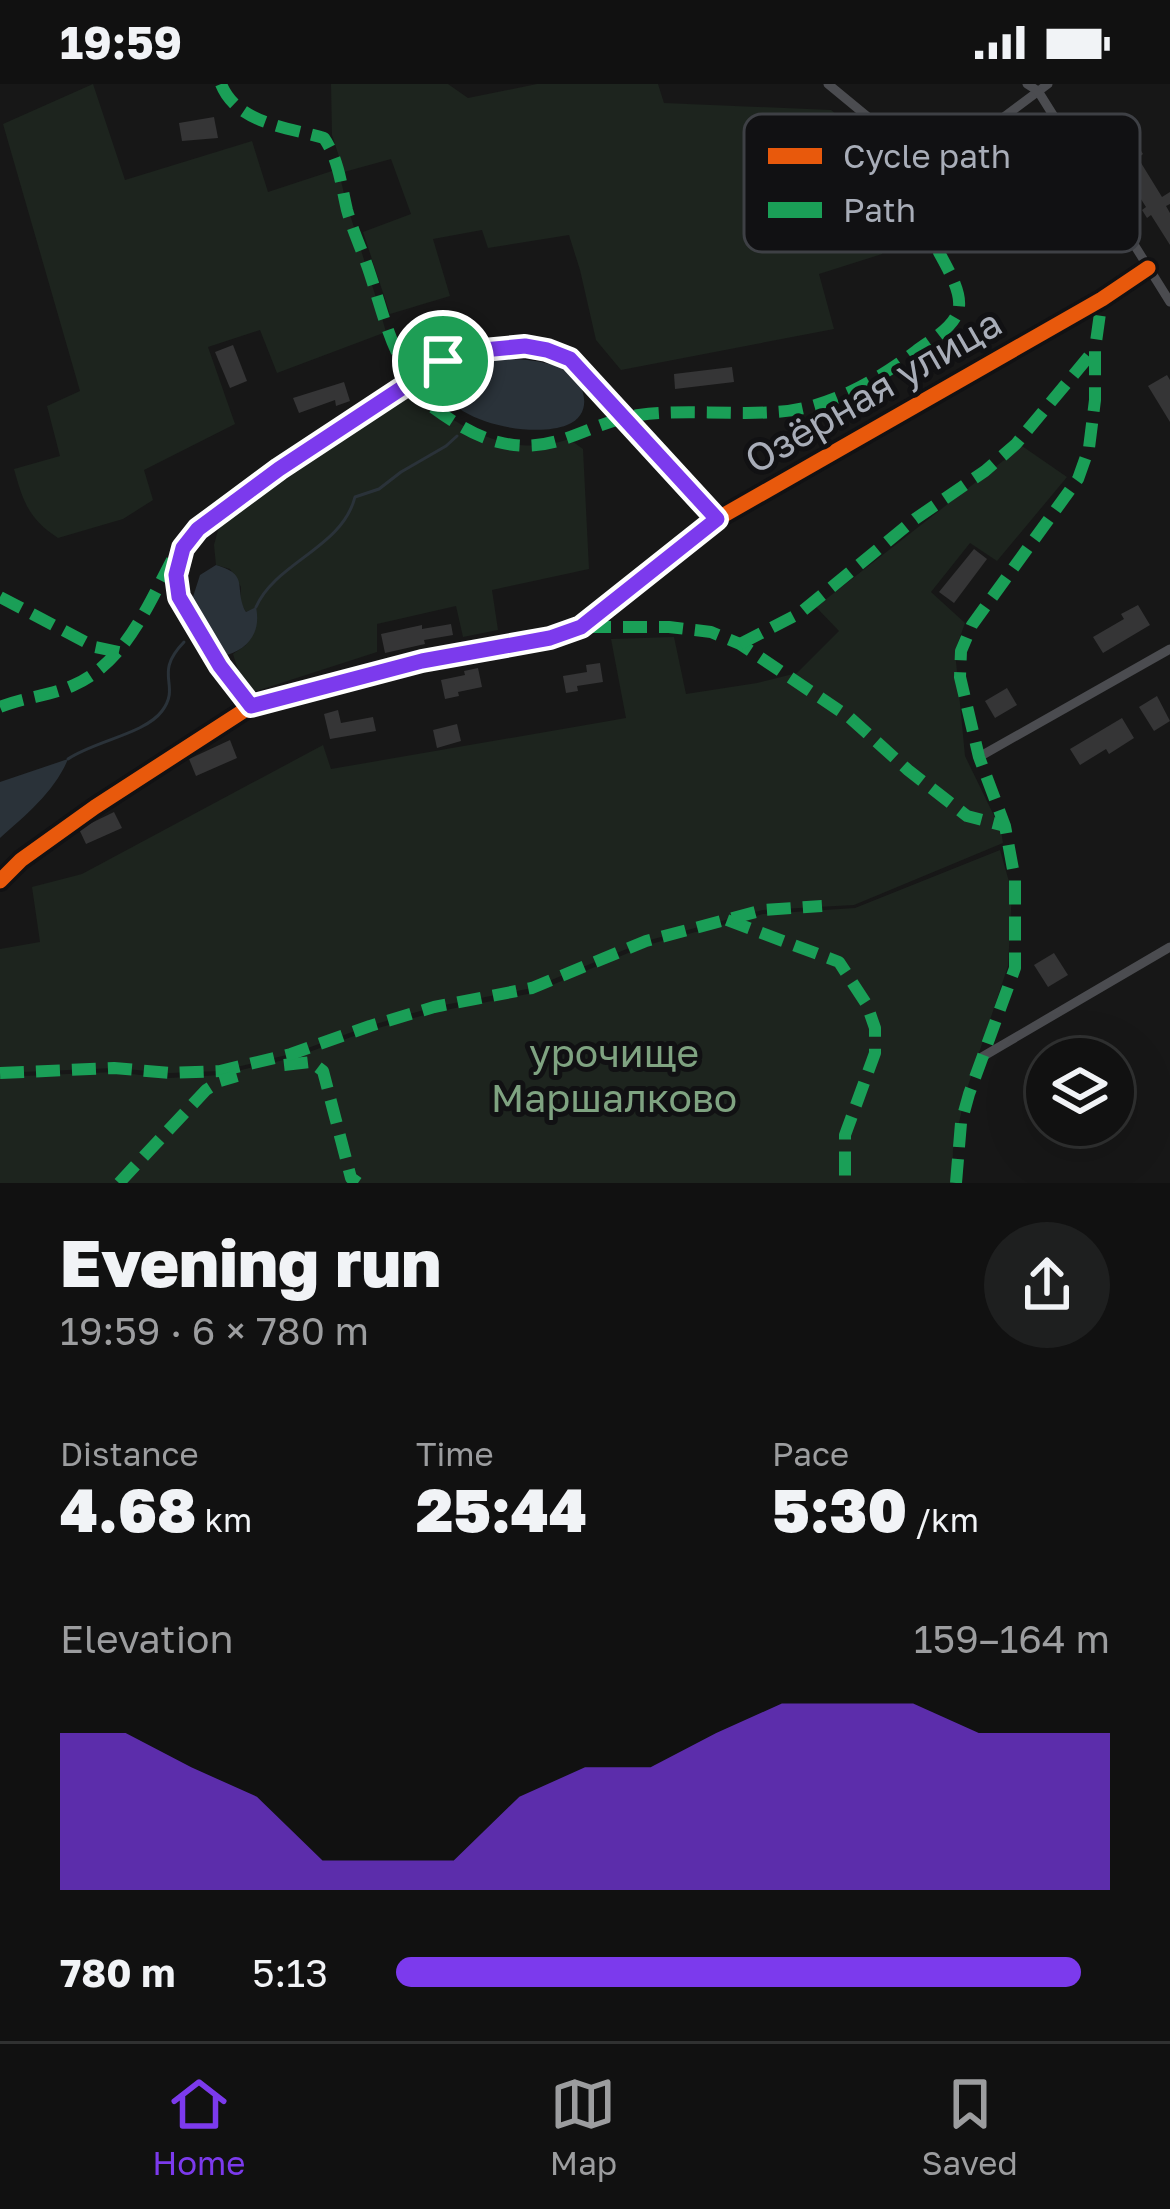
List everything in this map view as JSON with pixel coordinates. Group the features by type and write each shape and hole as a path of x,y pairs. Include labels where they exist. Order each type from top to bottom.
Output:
{"street":[{"path":"828,84 866,114"},
{"path":"1027,84 1043,88 1058,114"},
{"path":"1009,114 1043,88"},
{"path":"1139,252 1170,302"},
{"name":"Озёрная улица","path":"0,881 76,820 251,706 399,666 550,638 581,627 717,519 1102,299 1148,268"},
{"path":"251,706 220,666 179,597 176,575 183,548 198,529 279,469 443,361 473,351 525,346 570,359 717,519"},
{"path":"980,757 1170,649"},
{"path":"982,1058 1170,947"}],"green space":[{"path":"93,84 125,180 252,141 268,192 338,169 386,332 277,373 260,330 208,347 235,424 144,470 153,500 123,519 58,538 28,509 14,469 60,456 47,406 80,391 3,124"},
{"path":"331,84 448,84 468,98 537,84 658,84 664,103 831,110 836,114 744,114 744,252 883,252 819,274 834,329 621,370 596,340 569,235 488,248 482,230 433,239 450,296 390,314 363,232 411,214 391,159 344,172 332,135"},
{"path":"421,398 491,438 528,446 569,439 583,449 589,569 492,590 498,630 463,637 456,606 377,624 377,652 253,692 241,679 233,654 246,645 255,608 246,612 240,601 241,587 230,569 216,565 218,530 226,519 401,399"},
{"path":"1022,446 1067,477 997,561 970,543 931,592 965,623 955,651 965,756 1003,843 854,905 763,910 646,941 532,988 434,1007 291,1054 220,1071 114,1068 0,1073 0,949 40,942 32,887 82,874 323,745 331,769 626,718 611,639 674,637 686,694 797,673 839,631 816,607"},
{"name":"урочище Маршалково","path":"1000,850 1012,892 1008,966 966,1092 953,1149 952,1183 0,1183 0,1077 113,1072 169,1078 220,1075 292,1058 435,1012 533,993 647,945 763,914 855,908"}],"shaded area":[{"path":"511,354 546,357 566,367 583,393 577,419 552,429 513,428 473,416 445,395 439,380 453,367"},
{"path":"216,565 234,573 246,612 256,607 252,637 227,655 220,653 191,603 200,575"},
{"path":"68,759 48,792 0,838 0,782"}],"building":[{"path":"214,117 218,138 182,141 179,123"},
{"path":"1140,161 1162,197 1170,192 1166,206 1170,245 1151,215 1147,218 1142,210 1146,207 1140,198"},
{"path":"233,345 247,381 230,388 215,352"},
{"path":"732,367 734,382 675,389 674,374"},
{"path":"1167,375 1170,380 1170,422 1148,386"},
{"path":"344,382 350,401 336,406 335,400 299,413 293,398"},
{"path":"974,549 987,559 954,603 939,592"},
{"path":"1138,605 1150,625 1103,653 1093,637"},
{"path":"451,624 453,635 385,653 381,634"},
{"path":"600,663 603,682 566,693 563,676 587,672 586,665"},
{"path":"478,668 482,687 445,699 441,680"},
{"path":"1007,688 1017,705 995,718 985,701"},
{"path":"1157,696 1170,721 1154,731 1139,707"},
{"path":"338,710 341,723 373,717 376,731 330,739 324,714"},
{"path":"1122,718 1134,738 1080,765 1070,749"},
{"path":"457,724 461,741 437,748 433,730"},
{"path":"230,740 237,758 196,776 189,759"},
{"path":"114,812 122,828 86,844 79,829"},
{"path":"1054,953 1068,975 1048,987 1034,965"}],"waterway":[{"path":"256,607 278,578 337,529 355,497 379,489 457,436"},
{"path":"68,759 132,732 162,711 169,693 170,663 184,642"}],"marked path":[{"path":"221,84 251,116 324,138 387,328 412,380"},
{"path":"404,386 473,432 519,445 554,442 639,415 795,410 868,383 954,320 959,301 956,287 939,252"},
{"path":"956,1183 961,1123 1015,968 1015,880 1005,826 979,757 960,677 961,651 972,625 1078,479 1089,448 1102,299"},
{"path":"740,644 800,613 915,519 985,471 1016,444 1095,349"},
{"path":"0,707 56,692 92,675 133,632 172,560"},
{"path":"0,597 95,647 119,652"},
{"path":"587,627 669,627 711,632 740,644 849,717 967,816 1005,826"},
{"path":"0,1073 114,1068 220,1071 291,1054 434,1007 532,988 646,941 763,910 822,906"},
{"path":"727,920 839,962 867,1005 875,1028 875,1053 845,1135 845,1183"},
{"path":"284,1065 311,1062 323,1071 351,1178 358,1183"},
{"path":"119,1183 206,1090 237,1076"}],"cycle path":[{"path":"0,881 21,860 95,807 251,706 421,661 550,638 581,627 717,519 1102,299 1148,268"},
{"path":"251,706 220,666 179,597 176,575 183,547 198,529 279,469 443,361 506,348 570,359 717,519"}],"route":[{"path":"525,346 570,359 717,519 581,627 550,638 330,683 251,706 220,666 179,597 176,575 183,548 198,529 279,469 443,361 473,351 525,346"}]}
